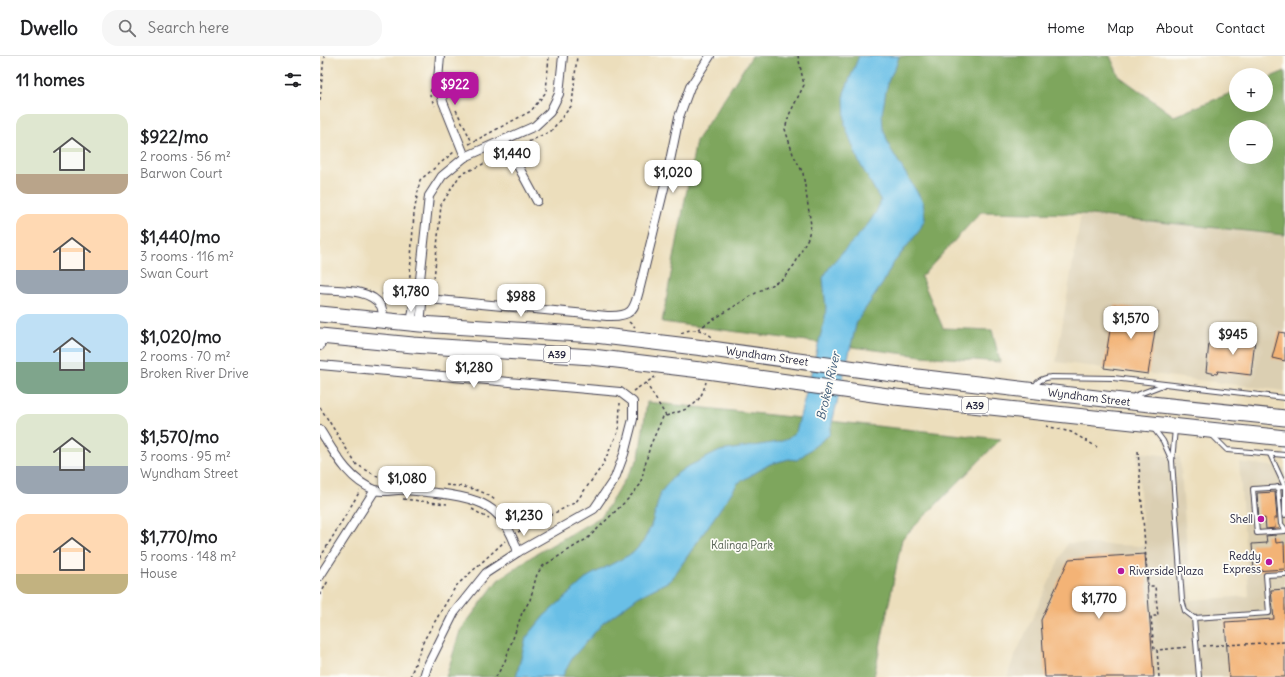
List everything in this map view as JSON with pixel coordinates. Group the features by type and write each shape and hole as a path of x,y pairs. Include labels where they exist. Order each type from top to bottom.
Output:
{"highway":[{"name":"Wyndham Street","path":"320,314 384,322 594,335 704,348 900,375 1285,418"},
{"path":"413,344 415,324"},
{"name":"Wyndham Street","path":"320,336 592,357 700,370 895,397 1285,438"},
{"path":"1034,391 1037,400 1055,414"},
{"path":"1152,404 1163,412 1175,426"}],"street":[{"path":"440,56 438,80 443,102 465,157"},
{"path":"415,324 414,304 418,298 429,196 442,176 465,157 535,126 550,112 559,94 563,56"},
{"path":"418,298 607,316 624,316 628,314 635,305 666,180 679,117 690,87 710,56"},
{"path":"504,140 537,201"},
{"path":"320,290 366,294 376,300 382,308 384,322"},
{"path":"320,365 620,392 633,402 633,419 624,454 615,478 594,509 518,552 486,573 454,613 427,667 424,677"},
{"path":"320,430 351,475 375,490 405,490 459,497 483,504 503,520 513,536 518,552"},
{"path":"320,576 375,490"}],"lane":[{"path":"1034,391 1035,385 1044,378 1113,378 1285,398"},
{"path":"1122,401 1164,384"},
{"path":"1145,424 1157,432 1172,461"},
{"path":"1175,426 1172,461 1182,600 1185,611 1194,618 1269,613 1266,575 1285,574"},
{"path":"1206,430 1227,450 1285,455"},
{"path":"1270,454 1285,486 1285,515"},
{"path":"1278,487 1281,524 1285,530 1256,534 1253,489 1285,486"},
{"path":"1194,618 1199,677"}],"path":[{"path":"320,100 324,56"},
{"path":"433,290 441,205 460,175 551,131 572,105 577,56"},
{"path":"698,329 759,291 782,279 795,264 808,238 811,225 803,173 793,154 785,129 789,115 804,85 798,56"},
{"path":"453,104 472,142"},
{"path":"366,294 418,298"},
{"path":"625,396 656,376"},
{"path":"646,383 666,416"},
{"path":"320,407 356,464 378,476 408,481"},
{"path":"1138,452 1148,586 1155,586 1158,616 1151,616 1154,650 1157,650 1159,677"},
{"path":"444,485 466,487 491,497 496,502"},
{"path":"320,558 361,489"},
{"path":"403,499 448,504"},
{"path":"470,509 494,523"},
{"path":"512,518 521,530"},
{"path":"501,535 504,542"},
{"path":"320,595 331,576"},
{"path":"1157,650 1285,642"}],"shaded area":[{"path":"1081,214 1285,235 1285,391 1056,362"},
{"name":"Riverside Plaza","path":"1137,452 1180,457 1191,600 1249,596 1239,462 1285,468 1285,677 1007,677 1013,660 1067,543 1144,546"}],"green space":[{"path":"752,56 1110,56 1119,76 1174,116 1229,94 1229,112 1273,112 1273,76 1285,71 1285,235 1081,214 981,212 921,277 943,328 992,330 1000,362 921,356 662,322 696,141"},
{"name":"Kalinga Park","path":"647,402 1001,439 902,539 874,677 446,677 460,631 498,580 531,557 602,516 639,457"}],"water":[{"name":"Broken River","path":"859,56 899,56 896,66 889,79 886,91 882,114 883,128 890,148 923,202 925,219 919,231 892,265 883,283 857,321 829,435 797,460 789,459 770,464 738,483 671,580 638,597 603,623 573,657 562,677 516,677 526,638 544,616 589,576 633,553 643,542 651,526 661,492 674,476 685,468 720,451 779,442 788,439 796,432 825,318 826,308 823,278 837,258 869,223 876,213 881,201 859,162 845,126 844,93"}],"building":[{"path":"1114,305 1158,312 1148,374 1104,368"},
{"path":"1243,329 1256,331 1251,375 1218,371 1217,374 1206,372 1209,343 1232,346 1232,344 1241,345"},
{"path":"1279,332 1285,333 1285,361 1272,358"},
{"path":"1275,492 1277,518 1274,518 1275,528 1266,529 1265,518 1259,519 1257,493"},
{"name":"Reddy Express","path":"1275,535 1276,543 1284,542 1285,569 1254,571 1252,544 1267,543 1266,536"},
{"path":"1145,554 1154,677 1045,677 1041,620 1069,559"},
{"path":"1285,589 1285,677 1229,677 1225,622 1274,619 1271,590"}],"place":[{"name":"Shell","path":"1261,519"},
{"name":"Reddy Express","path":"1269,562"},
{"name":"Riverside Plaza","path":"1121,571"}]}
